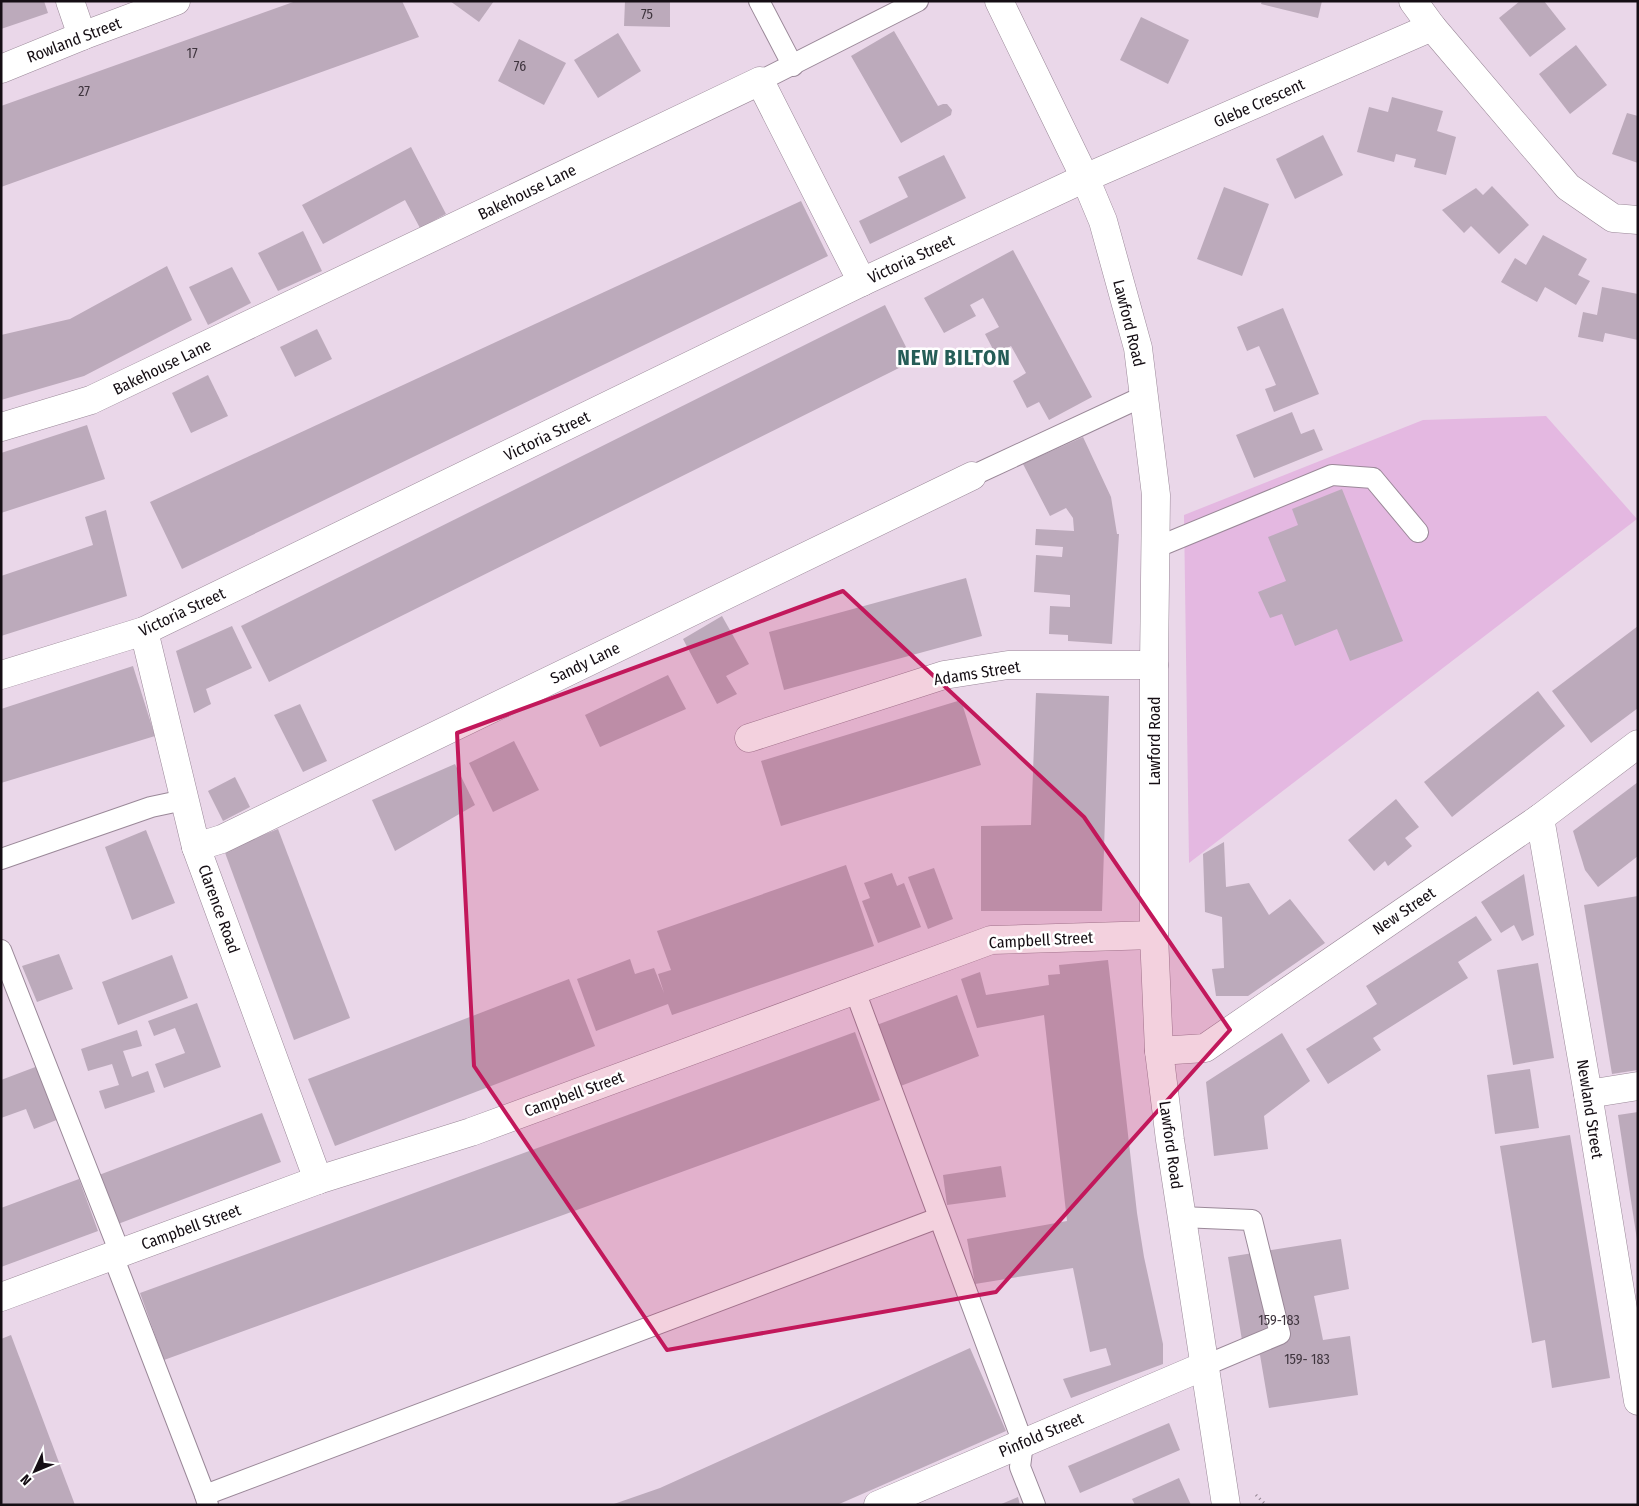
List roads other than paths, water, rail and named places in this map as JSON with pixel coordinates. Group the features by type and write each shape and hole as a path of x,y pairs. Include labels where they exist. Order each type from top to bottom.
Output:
{"street":[{"path":"70,1 82,36"},
{"name":"Rowland Street","path":"1,69 176,1"},
{"name":"Lawford Road","path":"998,1 1086,178 1102,221 1138,348 1156,494 1154,935 1159,1051 1181,1217 1226,1505"},
{"path":"1413,1 1432,27 1568,187 1613,218 1638,220"},
{"name":"Glebe Crescent","path":"1086,178 1432,27"},
{"path":"760,81 862,282"},
{"name":"Bakehouse Lane","path":"1,427 91,400 760,81"},
{"name":"Victoria Street","path":"1,675 144,631 862,282 1086,178"},
{"name":"Sandy Lane","path":"196,847 222,839 972,476"},
{"name":"Clarence Road","path":"144,631 196,847 318,1180"},
{"name":"Adams Street","path":"749,738 944,675 1008,665 1154,665"},
{"name":"New Street","path":"1159,1051 1205,1048 1540,818 1638,744"},
{"name":"Newland Street","path":"1540,818 1588,1094 1638,1401"},
{"name":"Campbell Street","path":"1,1297 318,1180 471,1132 991,940 1154,935"},
{"path":"1588,1094 1638,1086"},
{"name":"Pinfold Street","path":"878,1505 1204,1366"}],"lane":[{"path":"759,1 793,66"},
{"path":"760,81 793,66 918,1"},
{"path":"972,476 1144,396"},
{"path":"1155,548 1332,475 1373,478 1418,532"},
{"path":"1,859 150,807 184,800"},
{"path":"1,950 206,1500 938,1218"},
{"path":"855,991 1023,1443 1020,1467 1034,1505"},
{"path":"1181,1217 1252,1220 1280,1334 1204,1366"}],"district":[{"name":"NEW BILTON","path":"954,358"}]}
